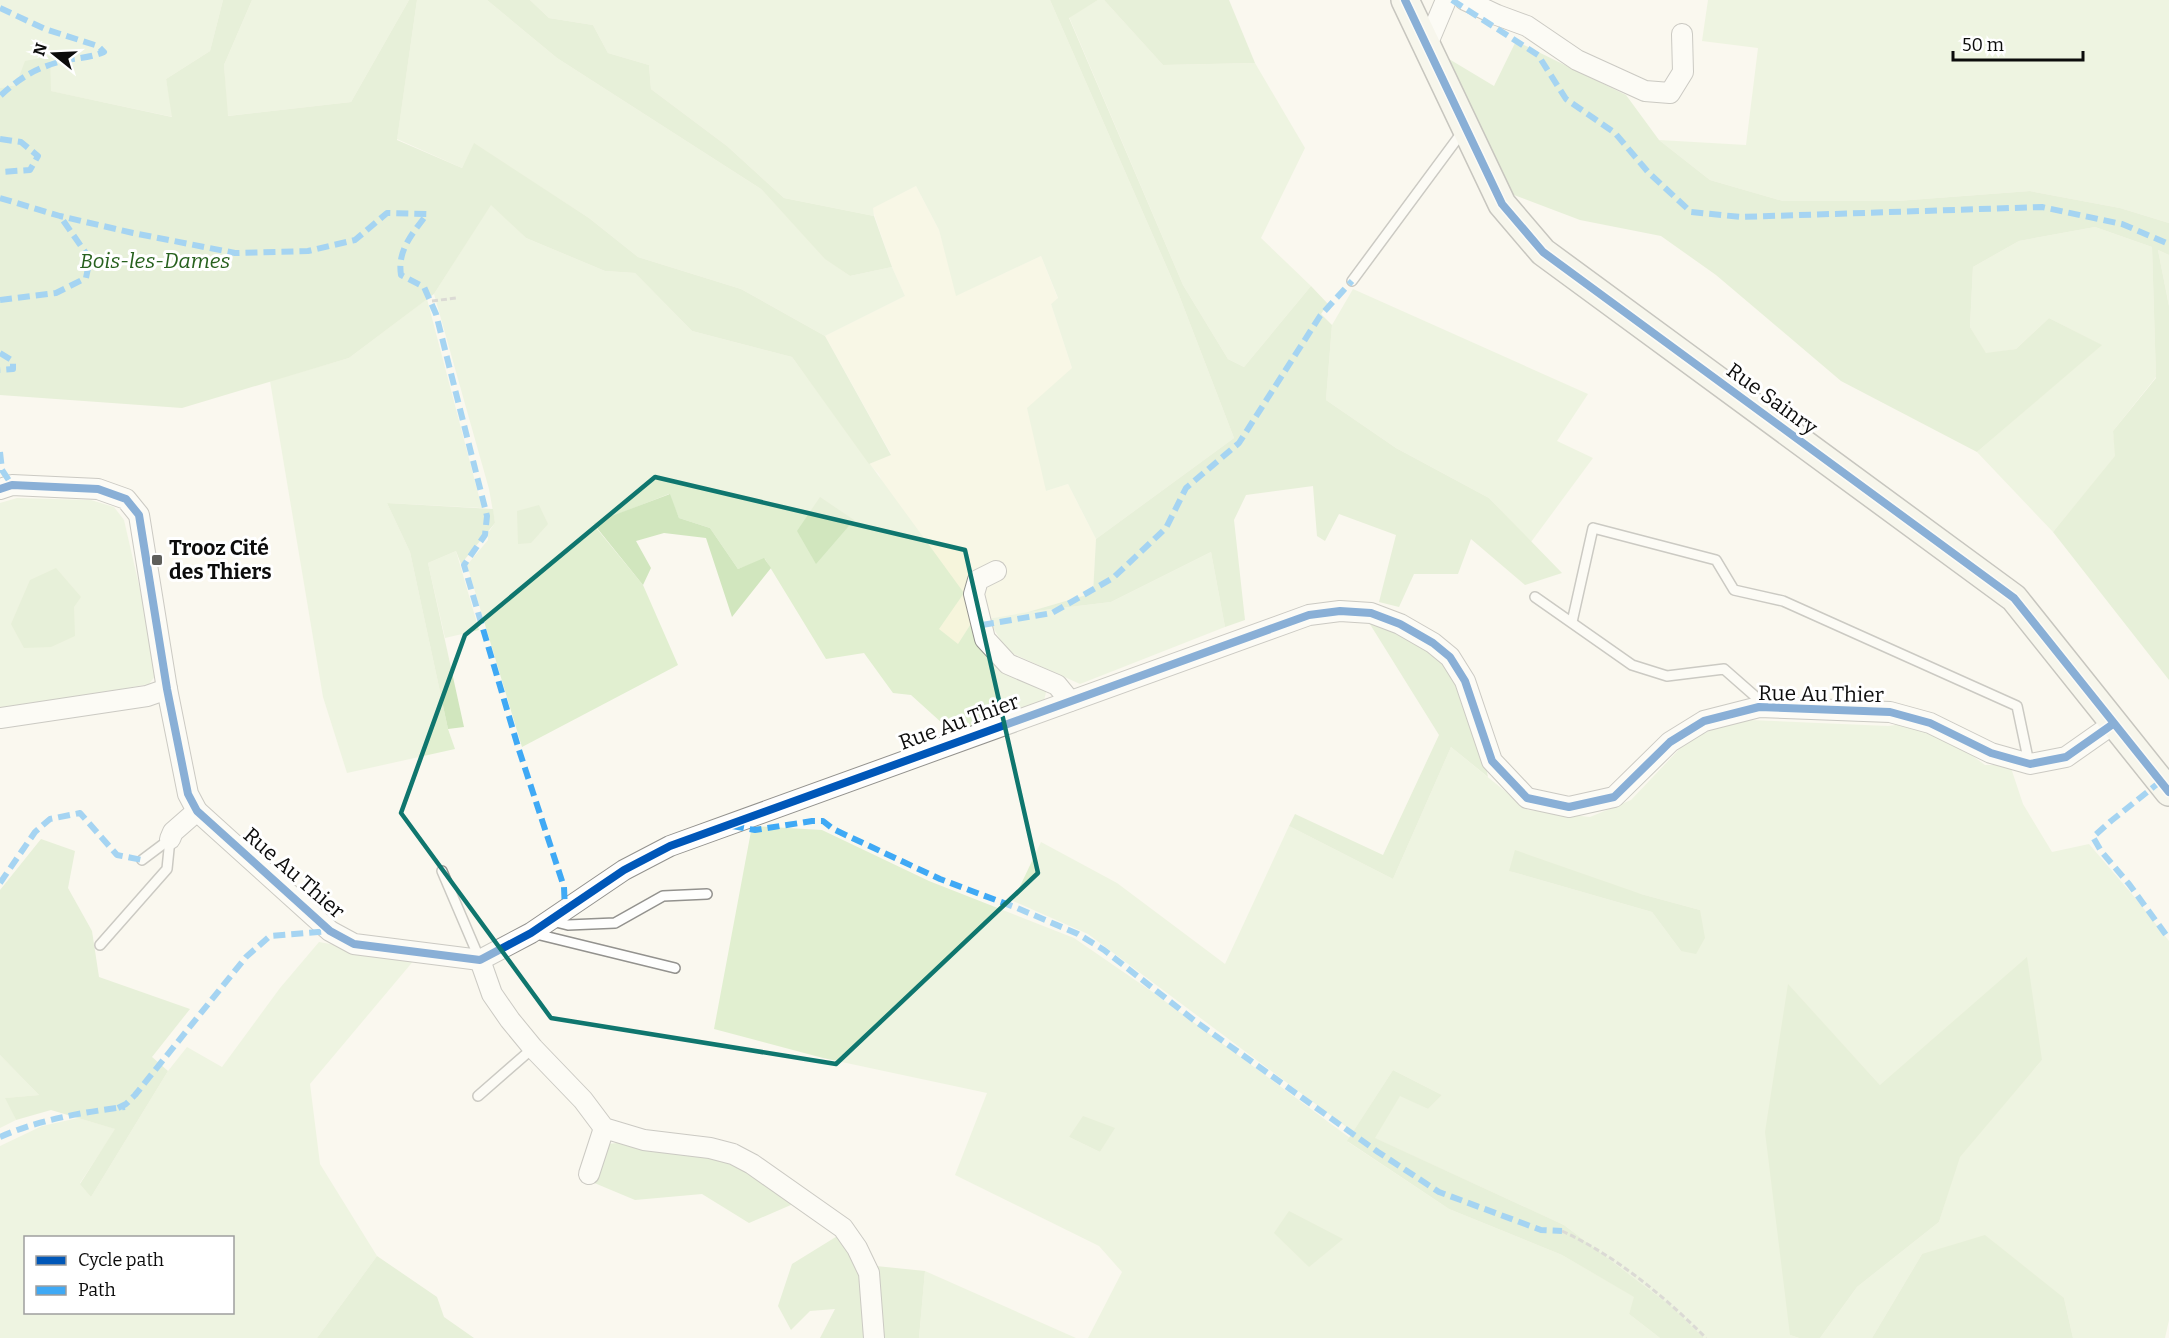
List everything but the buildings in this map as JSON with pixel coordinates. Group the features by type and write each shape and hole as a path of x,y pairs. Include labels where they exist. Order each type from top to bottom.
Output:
{"street":[{"name":"Rue Sainry","path":"1405,0 1502,204 1543,252 2014,598 2169,792"},
{"path":"1427,45 1446,0"},
{"path":"1465,0 1527,26 1577,60 1645,91 1670,93 1683,72 1682,34"},
{"name":"Rue Au Thier","path":"0,489 12,484 98,489 126,499 139,515 167,689 188,794 197,811 330,931 354,944 480,960 531,933 624,870 670,846 1309,615 1340,611 1371,613 1433,643 1450,657 1465,681 1492,761 1527,798 1569,807 1614,797 1670,742 1704,722 1759,707 1890,712 1930,723 1991,753 2030,764 2066,757 2114,724"},
{"name":"Rue Au Thier","path":"996,571 978,580 974,594 985,639 1008,664 1057,685 1070,701"},
{"path":"0,718 147,696 167,689"},
{"path":"170,838 173,832 197,811"},
{"path":"480,960 492,994 510,1020 533,1048 583,1100 604,1128 644,1140 710,1148 733,1154 752,1164 843,1228 857,1248 869,1273 874,1338"},
{"path":"589,1174 604,1128"}],"lane":[{"path":"1352,281 1466,128"},
{"path":"1572,622 1593,528 1716,560 1734,590 1784,601 2017,706 2030,764"},
{"path":"1535,597 1632,665 1667,676 1724,669 1767,707"},
{"path":"142,860 170,838"},
{"path":"100,945 167,869 170,838"},
{"path":"442,871 480,960"},
{"path":"550,920 568,925 615,923 663,896 707,894"},
{"path":"531,933 675,968"},
{"path":"478,1096 533,1048"}],"path":[{"path":"432,301 456,297"},
{"path":"1562,1231 1591,1244 1674,1306 1706,1338"}],"highlighted area":[{"path":"655,477 965,550 1038,873 836,1064 551,1018 401,813 465,635"}],"green space":[{"path":"0,0 223,0 210,51 166,79 173,117 50,91 50,57 16,85 0,88"},
{"name":"Bois-les-Dames","path":"223,0 252,0 224,65 228,116 351,102 409,0 417,0 397,140 462,168 474,143 589,218 638,257 741,289 825,336 891,455 869,464 792,357 692,331 635,273 605,271 526,238 491,205 434,294 349,358 182,408 0,395 0,88 16,85 25,61 50,56 51,91 172,117 166,79 210,51"},
{"path":"252,0 409,0 351,102 227,116 224,65"},
{"path":"417,0 487,0 557,58 761,189 826,259 850,276 892,267 905,296 825,336 741,289 638,257 589,218 474,144 462,168 397,139"},
{"path":"487,0 530,0 549,18 593,25 608,53 649,65 651,89 727,146 784,198 874,216 892,267 850,276 825,259 761,189 557,58"},
{"path":"530,0 1050,0 1179,295 1234,438 1096,539 1068,484 1046,491 1027,408 1072,368 1051,304 1058,298 1041,256 956,296 939,230 916,186 873,208 874,216 784,198 727,146 651,89 649,65 608,53 593,25 549,18"},
{"path":"1050,0 1098,0 1069,18 1183,285 1228,359 1244,367 1311,286 1328,304 1321,314 1332,325 1326,400 1396,448 1489,498 1562,573 1525,585 1471,539 1458,574 1414,574 1399,607 1379,602 1396,535 1339,514 1325,541 1317,536 1313,486 1246,495 1234,520 1245,620 1225,627 1211,552 1111,602 1028,612 1093,593 1096,539 1234,438 1179,295"},
{"path":"1098,0 1104,0 1163,65 1255,63 1305,148 1261,238 1311,286 1244,367 1228,359 1183,285 1069,17"},
{"path":"1104,0 1229,0 1255,63 1163,65"},
{"path":"1708,0 2169,0 2169,223 2120,208 2030,191 1897,201 1783,201 1710,180 1659,140 1746,145 1758,48 1702,41"},
{"path":"1516,41 1626,95 1659,140 1710,180 1783,201 1897,201 2030,191 2120,208 2169,223 2169,255 2158,250 2169,306 2169,680 2053,532 2115,456 2113,431 2156,378 2152,247 2095,227 2019,241 1973,267 1970,327 1986,353 2016,349 2049,318 2102,345 1977,452 1841,381 1716,275 1661,236 1580,220 1506,192 1444,56 1494,86"},
{"path":"916,186 939,230 957,295 1041,256 1058,299 1051,304 1072,368 1046,491 1068,484 1096,539 1093,593 1028,612 972,622 958,645 938,629 879,474 869,464 891,454 825,336 905,296 892,267 872,208"},
{"path":"491,204 526,238 605,271 635,273 692,331 792,357 964,593 939,629 958,644 972,622 1047,688 1043,705 953,733 911,695 893,693 864,653 826,659 765,559 738,569 710,528 679,518 669,494 593,524 643,585 678,665 522,747 467,565 488,540 488,533 495,523 489,489 434,294"},
{"path":"2095,227 2152,247 2156,377 2113,431 2116,456 2053,532 1977,452 2101,345 2049,318 2016,349 1986,354 1970,327 1973,267 2019,241"},
{"path":"2158,250 2169,255 2169,306"},
{"path":"1353,289 1588,394 1557,441 1593,458 1531,542 1489,498 1396,448 1326,400 1332,325"},
{"path":"427,299 482,508 387,503 410,552 448,729 455,749 347,773 323,697 270,381 349,358"},
{"path":"670,494 679,518 710,528 738,569 764,558 771,568 732,617 706,538 664,533 636,541 651,568 643,585 593,523"},
{"path":"820,497 854,520 816,564 797,531"},
{"path":"17,498 91,500 114,507 124,520 155,655 156,675 149,684 0,711 0,503"},
{"path":"387,503 493,509 495,523 461,564 456,551 428,563 464,727 448,729 410,552"},
{"path":"539,505 548,524 531,543 518,544 517,511"},
{"path":"456,551 479,630 445,638 428,563"},
{"path":"1211,552 1225,627 1080,684 1007,651 988,619 1111,602"},
{"path":"56,568 81,597 74,607 75,636 51,647 24,648 11,624 30,580"},
{"path":"1368,621 1382,623 1454,668 1481,741 1488,777 1451,747 1393,879 1289,826 1295,814 1383,855 1439,735"},
{"path":"1751,720 1888,726 1911,723 1944,735 1985,765 2010,765 2023,804 2052,852 2089,844 2169,941 2169,1320 2165,1338 2073,1338 2064,1298 1922,1254 1872,1338 1820,1338 1857,1287 1939,1222 1959,1157 2042,1060 1880,1085 1788,985 1790,1335 1799,1338 1704,1338 1671,1306 1564,1225 1374,1138 1400,1095 1428,1109 1442,1095 1393,1070 1353,1132 1088,934 1013,901 1041,842 1117,883 1225,964 1289,826 1393,879 1451,747 1528,810 1590,817 1631,800 1688,740 1726,724","holes":["1509,871 1641,894 1700,910 1681,951 1652,912"]},
{"path":"752,826 822,830 929,881 1074,938 1154,993 1350,1138 1348,1142 1449,1209 1562,1255 1635,1297 1629,1314 1660,1338 1088,1338 1122,1272 1099,1246 955,1175 987,1093 823,1058 714,1029","holes":["1114,1128 1100,1152 1069,1137"]},
{"path":"41,839 75,851 68,888 92,931 99,977 190,1009 152,1057 168,1071 91,1197 80,1184 115,1129 51,1110 16,1120 5,1098 39,1095 0,1055 0,890"},
{"path":"1515,850 1641,894 1700,910 1705,938 1696,954 1681,951 1652,912 1509,871"},
{"path":"319,942 415,959 310,1084 320,1164 377,1256 317,1338 0,1338 0,1146 42,1126 78,1118 116,1129 80,1183 91,1197 168,1071 187,1047 222,1067 280,988"},
{"path":"2027,957 2042,1060 1960,1157 1939,1222 1857,1287 1820,1338 1799,1338 1790,1335 1765,1132 1788,984 1880,1085"},
{"path":"0,1055 39,1095 6,1098 16,1120 0,1128"},
{"path":"1393,1070 1442,1095 1428,1109 1400,1096 1375,1138 1564,1225 1671,1306 1704,1338 1660,1338 1629,1314 1634,1297 1562,1255 1449,1209 1347,1141"},
{"path":"1083,1116 1115,1128 1100,1152 1069,1137"},
{"path":"684,1137 800,1201 749,1223 702,1194 635,1200 592,1182 606,1144"},
{"path":"1289,1211 1343,1239 1309,1267 1274,1233"},
{"path":"839,1235 876,1266 925,1271 919,1338 820,1338 835,1309 810,1311 791,1330 778,1306 792,1264"},
{"path":"1985,1235 2064,1298 2073,1338 1872,1338 1922,1254"},
{"path":"377,1256 437,1297 444,1317 474,1338 317,1338"},
{"path":"925,1271 1076,1338 919,1338"}],"marked path":[{"path":"1452,0 1538,55 1566,99 1615,133 1648,172 1691,212 1741,217 2042,207 2122,224 2169,244"},
{"path":"0,8 45,29 98,46 104,52 43,67 21,79 0,96"},
{"path":"0,139 21,142 38,156 30,170 0,172"},
{"path":"0,198 60,216 235,253 308,251 355,240 387,213 427,214 404,250 400,266 401,275 424,287 436,314 487,516 485,535 464,565 519,750 564,887 565,911"},
{"path":"0,300 56,293 86,278 90,259 60,216"},
{"path":"982,625 1052,613 1113,578 1166,528 1186,488 1239,443 1320,316 1352,281"},
{"path":"0,353 13,361 13,369 0,370"},
{"path":"0,452 2,470 12,485"},
{"path":"2161,781 2093,837 2101,851 2129,884 2169,939"},
{"path":"0,883 35,832 50,819 80,813 117,855 142,860"},
{"path":"732,826 755,830 823,821 833,829 940,879 1078,934 1104,950 1195,1021 1378,1152 1439,1192 1541,1230 1562,1231"},
{"path":"118,1108 135,1095 246,957 270,936 330,931"},
{"path":"0,1137 61,1118 125,1107"}],"cycle path":[{"path":"1405,0 1502,204 1543,252 2014,598 2169,792"},
{"path":"0,489 12,485 98,489 126,499 139,515 167,689 188,794 197,811 330,931 354,944 480,960 531,933 624,870 670,846 1309,615 1340,611 1371,613 1400,624 1433,643 1450,657 1465,681 1492,761 1527,798 1569,807 1614,797 1670,742 1704,721 1759,707 1890,712 1930,723 1991,753 2030,764 2066,757 2113,724"}],"place":[{"name":"Trooz Cité des Thiers","path":"157,560"}]}
